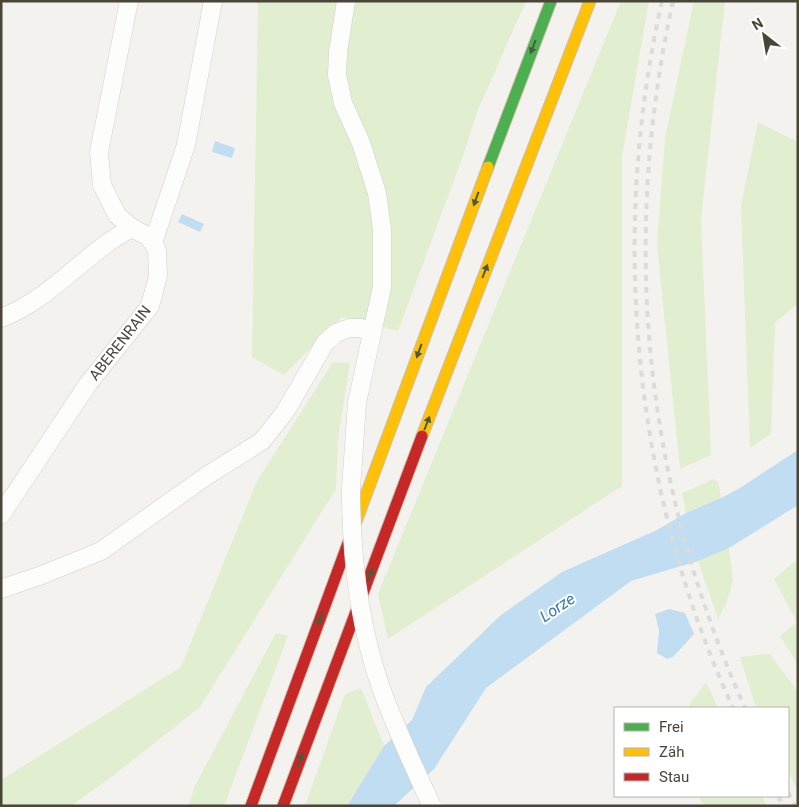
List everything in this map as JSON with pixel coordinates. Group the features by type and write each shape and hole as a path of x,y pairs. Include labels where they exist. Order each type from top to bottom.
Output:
{"highway":[{"path":"251,806 551,1"},
{"path":"283,806 467,318 590,1"}],"street":[{"path":"129,1 99,152 102,186 117,215 132,228 149,237 153,244"},
{"path":"153,244 186,146 213,1"},
{"path":"346,1 338,52 337,75 344,102 377,194 382,229 382,286 357,403 351,489 351,530 357,590 367,640 382,689 432,806"},
{"path":"1,318 35,301 116,236 132,228"},
{"name":"ABERENRAIN","path":"1,515 88,384 150,306 158,276 157,250 153,244"},
{"path":"1,589 102,551 205,477 262,441 285,412 325,343 336,333 350,328 361,328 371,332"}],"green space":[{"path":"253,1 526,1 477,112 463,156 398,331 342,317 284,375 252,357 258,4"},
{"path":"621,1 649,1 622,156 622,486 388,639 378,594"},
{"path":"694,1 725,1 701,218 711,455 680,469 657,245 665,138"},
{"path":"758,122 798,142 798,303 775,323 771,434 750,448 741,206"},
{"path":"333,362 350,363 338,438 336,489 200,707 114,775 71,806 1,806 1,780 181,667 257,481"},
{"path":"714,479 718,482 721,498 686,513 682,493"},
{"path":"729,548 733,581 726,604 718,619 698,561"},
{"path":"798,559 798,665 780,636 797,622 774,579"},
{"path":"276,633 288,636 224,806 188,806 195,786"},
{"path":"770,654 798,692 798,791 789,773 789,707 756,707 740,657"},
{"path":"706,682 718,707 688,707"},
{"path":"361,688 384,746 347,806 305,806 345,694"},
{"path":"699,797 762,797 767,806 704,806"}],"water":[{"path":"215,141 235,148 232,158 212,152"},
{"path":"182,214 204,224 200,232 178,222"},
{"name":"Lorze","path":"798,450 798,505 729,548 698,561 631,581 486,688 434,769 394,806 347,806 384,746 412,720 426,687 501,615 562,572 657,530 686,513 721,498 740,488"},
{"path":"669,609 685,613 694,634 673,657 667,659 657,653 659,630 655,614"}],"railway":[{"path":"662,1 646,90 637,180 635,270 640,361 653,450 672,539 699,625 733,707"},
{"path":"673,1 657,91 648,182 646,271 651,360 664,449 684,536 711,623 745,707"},
{"path":"789,794 795,806"},
{"path":"778,797 783,806"}],"traffic: fast":[{"path":"488,167 551,1"}],"traffic: slow":[{"path":"422,436 590,1"},
{"path":"354,527 488,167"}],"traffic: jam":[{"path":"283,806 422,436"},
{"path":"251,806 354,527"}]}
